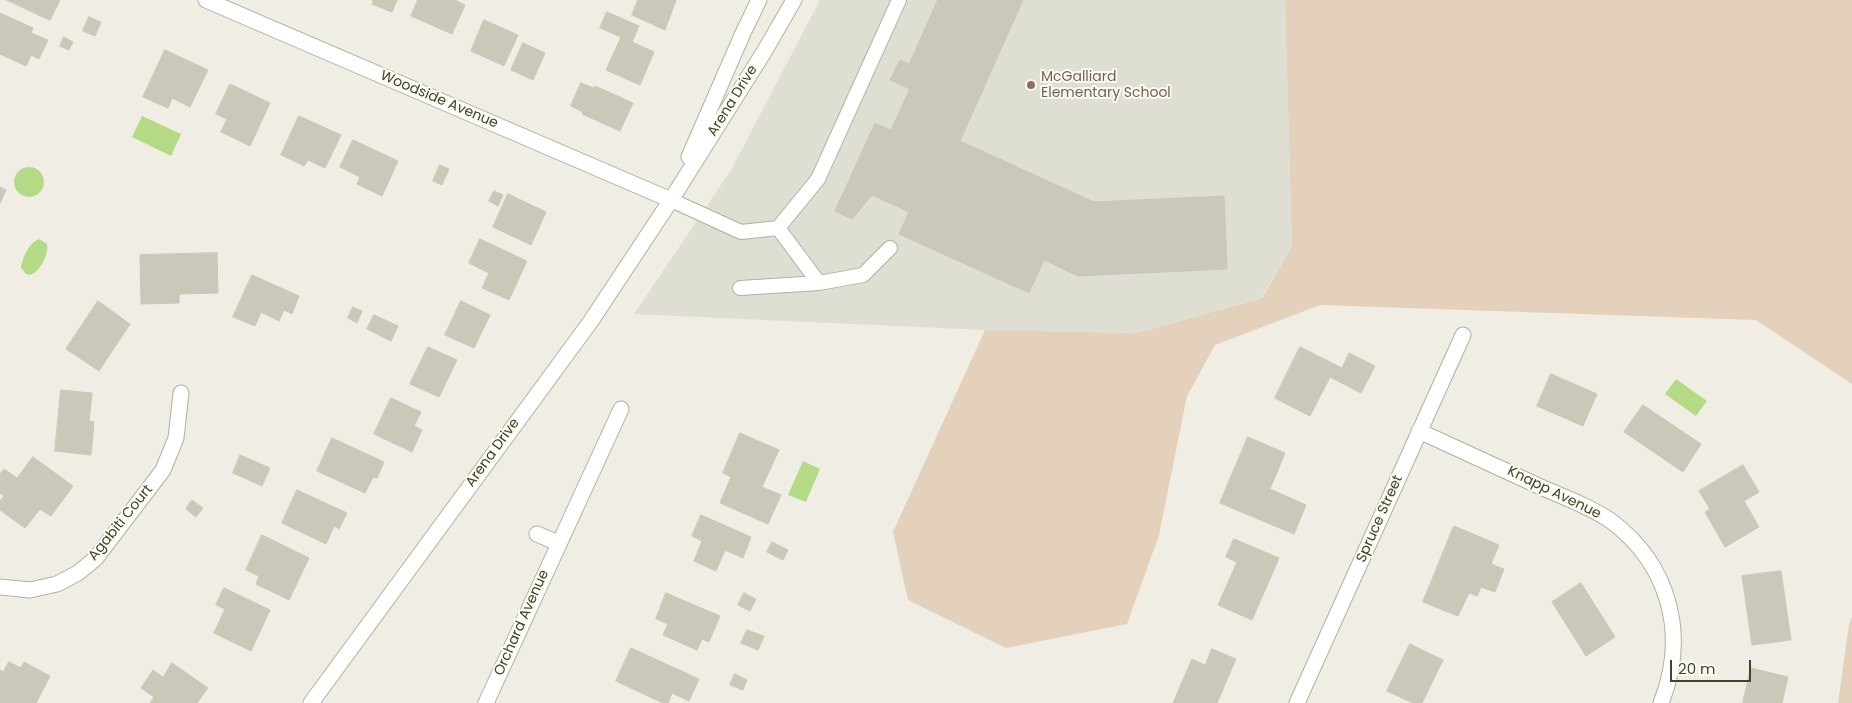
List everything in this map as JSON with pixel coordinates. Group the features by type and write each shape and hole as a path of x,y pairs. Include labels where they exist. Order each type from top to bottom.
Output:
{"street":[{"name":"Woodside Avenue","path":"206,0 671,200"},
{"name":"Arena Drive","path":"671,200 742,33 759,0"},
{"name":"Arena Drive","path":"310,703 591,321 671,200 764,52 794,0"},
{"name":"Spruce Street","path":"1297,703 1463,335"},
{"name":"Agabiti Court","path":"0,587 30,590 57,584 78,573 96,558 163,470 176,438 181,392"},
{"name":"Orchard Avenue","path":"486,703 621,409"},
{"name":"Knapp Avenue","path":"1419,431 1583,506 1610,521 1636,543 1657,572 1669,602 1674,627 1674,656 1669,684 1661,703"},
{"path":"537,534 558,543"}],"lane":[{"path":"671,200 741,232 778,228 818,178 899,0"},
{"path":"778,228 819,282"},
{"path":"740,288 819,282 863,276 890,248"}],"shaded area":[{"name":"McGalliard Elementary School","path":"820,0 1285,0 1292,246 1261,298 1137,333 985,330 634,314 731,170"},
{"path":"1285,0 1852,0 1852,384 1756,320 1320,305 1215,345 1187,396 1159,535 1127,624 1006,648 908,600 893,532 985,330 1137,333 1262,298 1292,246"},
{"path":"142,116 181,134 171,156 132,137"},
{"path":"29,167 39,172 44,182 39,192 29,197 19,192 14,182 19,172"},
{"path":"39,239 47,244 45,257 40,267 34,273 26,274 21,268 23,260 29,247"},
{"path":"1676,379 1707,401 1696,416 1665,394"},
{"path":"803,461 820,469 806,502 788,495"},
{"path":"1852,616 1852,703 1838,703 1849,624"}],"building":[{"path":"7,0 60,0 50,20"},
{"path":"372,0 397,0 392,12 372,4 374,1"},
{"path":"418,0 455,0 465,5 452,34 411,16"},
{"path":"638,0 676,0 665,30 632,15"},
{"path":"938,0 1023,0 960,141 1094,202 1224,196 1227,269 1078,276 1044,260 1029,293 899,234 909,212 872,195 852,219 835,211 875,123 891,130 910,89 890,80 900,60 909,64"},
{"path":"607,12 639,26 632,42 654,52 640,85 606,70 621,37 600,28"},
{"path":"0,13 33,28 31,33 48,40 39,59 31,55 26,66 0,54"},
{"path":"89,17 101,22 95,36 83,31"},
{"path":"484,20 518,35 504,66 471,51"},
{"path":"64,37 73,42 69,50 60,46"},
{"path":"523,43 545,53 533,80 511,70"},
{"path":"165,50 208,70 190,107 172,98 168,108 143,97"},
{"path":"581,83 594,88 595,86 633,103 620,131 582,114 583,112 571,106"},
{"path":"230,84 270,103 250,146 221,132 227,119 216,114"},
{"path":"299,116 341,135 325,168 308,160 304,166 281,155"},
{"path":"353,140 398,161 382,196 357,184 360,177 340,167"},
{"path":"440,165 449,169 442,185 433,181"},
{"path":"0,187 6,190 0,203"},
{"path":"494,191 503,195 498,206 489,201"},
{"path":"508,194 546,212 531,245 493,227"},
{"path":"480,239 527,261 509,300 482,288 489,273 469,263"},
{"path":"217,253 218,293 179,294 179,303 141,304 140,255"},
{"path":"252,275 299,296 292,314 284,310 279,321 261,312 255,326 233,317"},
{"path":"98,301 130,324 99,371 66,349"},
{"path":"461,301 490,315 474,348 445,335"},
{"path":"353,307 362,311 357,323 348,318"},
{"path":"374,315 398,326 391,341 367,329"},
{"path":"428,347 457,360 439,397 410,384"},
{"path":"1300,347 1342,368 1349,353 1375,366 1361,393 1330,377 1310,416 1275,398"},
{"path":"1551,374 1597,394 1583,426 1537,406"},
{"path":"61,390 92,393 89,421 94,422 91,455 55,451"},
{"path":"391,398 421,412 414,426 422,430 412,452 374,434"},
{"path":"1643,405 1701,444 1683,472 1624,432"},
{"path":"740,433 779,450 762,487 781,495 768,524 720,503 731,477 723,473"},
{"path":"1248,437 1285,453 1270,489 1306,505 1294,534 1220,503"},
{"path":"332,438 384,462 377,478 373,477 365,493 317,471"},
{"path":"240,455 270,468 262,486 233,473"},
{"path":"33,457 73,486 51,516 40,509 25,528 0,510 0,501 4,496 0,493 0,474 4,469 17,478"},
{"path":"1743,465 1759,492 1744,501 1759,527 1725,547 1705,512 1710,509 1699,491"},
{"path":"297,490 347,513 339,529 334,526 326,544 282,523"},
{"path":"192,500 203,508 196,517 186,509"},
{"path":"701,515 751,537 743,558 725,550 716,571 694,561 702,541 692,536"},
{"path":"1454,526 1499,545 1491,564 1504,569 1495,592 1481,587 1477,596 1469,593 1458,616 1423,602"},
{"path":"262,535 309,558 289,600 256,584 259,576 246,570"},
{"path":"1234,539 1279,558 1252,620 1218,605 1237,562 1226,557"},
{"path":"772,542 788,550 783,560 767,552"},
{"path":"1781,571 1791,640 1752,645 1742,576"},
{"path":"1581,583 1615,637 1586,656 1552,602"},
{"path":"224,588 270,610 251,651 214,633 225,609 216,605"},
{"path":"666,593 720,616 709,642 702,639 697,650 663,635 668,624 656,619"},
{"path":"744,593 756,599 750,611 738,605"},
{"path":"747,630 764,636 758,650 741,643"},
{"path":"1410,644 1443,660 1422,703 1413,703 1387,691"},
{"path":"631,648 699,679 689,701 672,693 668,703 663,703 616,681"},
{"path":"1212,649 1236,659 1217,703 1173,703 1192,659 1205,665"},
{"path":"9,662 21,668 24,662 50,676 36,703 0,702 0,670 3,672"},
{"path":"172,663 208,688 197,703 150,703 154,697 141,688 153,670 163,677"},
{"path":"1751,668 1788,677 1782,703 1743,703"},
{"path":"735,674 747,680 743,690 730,685"}],"place":[{"name":"McGalliard Elementary School","path":"1031,85"}]}
